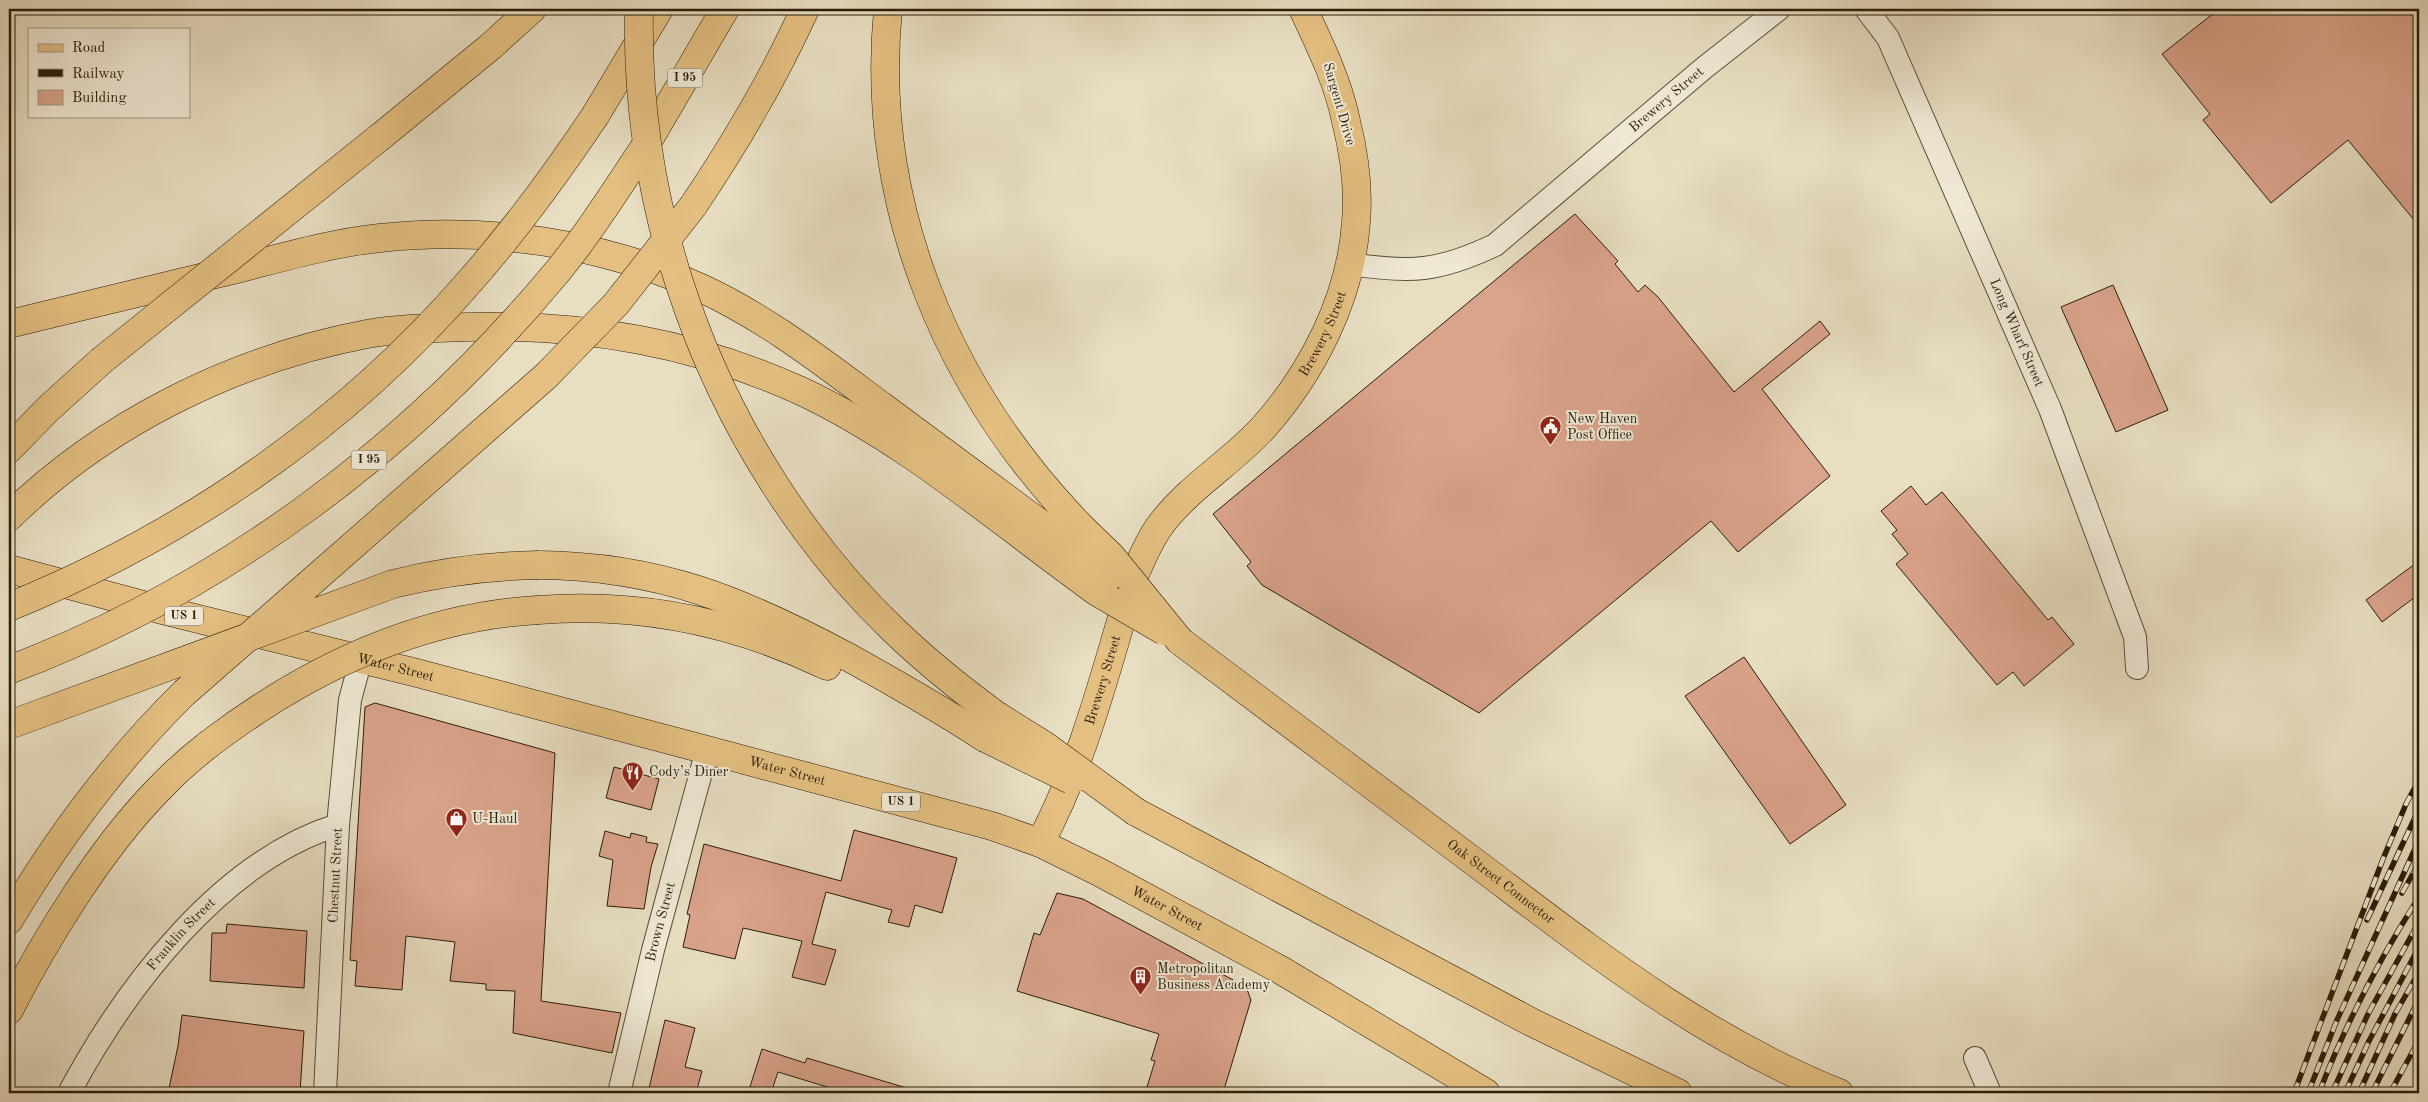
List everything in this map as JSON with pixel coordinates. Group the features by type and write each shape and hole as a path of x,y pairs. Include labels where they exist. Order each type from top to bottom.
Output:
{"main road":[{"path":"9,449 48,409 101,361 380,137 490,47 532,9"},
{"path":"640,9 643,107 654,191 675,272 698,337 727,403 764,469 806,530 854,592 991,726"},
{"path":"9,607 103,565 174,526 277,457 344,405 406,348 470,282 532,206 595,116 659,9"},
{"name":"I 95","path":"9,670 107,627 171,595 235,558 353,473 408,427 513,323 558,270 600,214 644,148 726,9"},
{"path":"9,920 47,858 90,800 135,744 184,694 546,376 616,304 693,206 747,124 805,9"},
{"path":"888,9 886,87 889,127 901,203 919,270 934,311 985,407 1029,469 1076,550 1097,592 1180,641"},
{"name":"Sargent Drive","path":"1303,9 1328,64 1346,120 1352,151 1356,222 1350,264"},
{"path":"9,324 293,255 377,238 451,233 500,237 582,250 625,260 665,273 701,288 770,326 1076,550"},
{"name":"Brewery Street","path":"1040,843 1055,815 1072,773 1135,574 1146,551 1159,527 1178,506 1262,429 1298,385 1328,327 1350,264"},
{"path":"10,516 54,479 126,427 165,405 246,368 289,354 369,334 455,327 549,327 630,336 677,346 758,374 846,414 906,452 1076,550 1111,556 1180,641"},
{"path":"9,725 393,584 428,575 501,566 538,565 570,566 641,575 676,582 744,605 785,624 927,700 1044,745 1136,812 1533,1023 1678,1093"},
{"name":"Water Street","path":"9,569 707,750 992,826 1040,843 1115,880 1279,969 1486,1093"},
{"path":"9,1010 55,931 110,847 158,790 209,744 281,693 328,667 395,639 484,616 538,610 563,608 630,610 674,616 729,628 790,649 851,677 922,715 991,726"},
{"name":"Oak Street Connector","path":"1180,641 1656,997 1748,1051 1839,1093"}],"street":[{"name":"Brewery Street","path":"1350,264 1386,269 1417,270 1465,259 1495,245 1704,68 1779,9"},
{"name":"Long Wharf Street","path":"1866,9 1888,38 2050,409 2136,637 2137,668"},
{"name":"Chestnut Street","path":"325,1093 338,825 350,700 361,659"},
{"name":"Brown Street","path":"619,1093 653,950 707,750"},
{"name":"Franklin Street","path":"70,1093 104,1036 129,1000 178,936 206,908 232,884 269,857 310,835 338,825"},
{"path":"1975,1058 1990,1093"}],"building":[{"path":"2219,9 2419,9 2419,226 2348,140 2271,203 2203,120 2210,114 2162,54"},
{"name":"New Haven Post Office","path":"1575,214 1618,261 1615,264 1638,292 1645,285 1658,297 1734,392 1820,321 1830,334 1762,389 1830,476 1738,552 1711,521 1479,713 1262,585 1247,566 1251,562 1213,514"},
{"path":"2113,285 2168,410 2116,432 2061,307"},
{"path":"1911,486 1926,505 1942,492 2048,620 2052,617 2074,644 2024,686 2013,672 1997,685 1896,564 1908,554 1892,534 1897,530 1881,511"},
{"path":"2419,561 2419,594 2382,622 2366,600"},
{"path":"1744,657 1846,805 1790,844 1685,696"},
{"path":"375,703 555,753 541,1001 621,1013 612,1053 513,1033 515,991 486,990 486,984 450,981 455,942 406,936 402,990 355,986 357,961 350,960 365,707"},
{"path":"614,767 659,779 651,810 606,798"},
{"path":"854,830 957,858 942,913 915,905 909,927 888,922 892,910 826,892 812,944 836,950 825,985 792,977 802,941 743,928 735,959 683,947 690,915 687,914 704,844 841,881"},
{"path":"605,831 630,838 631,833 647,837 646,842 658,844 651,867 644,909 607,906 613,860 599,856"},
{"name":"Metropolitan Business Academy","path":"1057,893 1083,899 1246,987 1251,1000 1223,1093 1167,1093 1147,1087 1155,1061 1151,1060 1159,1034 1017,991 1034,933 1040,935"},
{"path":"227,924 307,931 304,988 210,981 212,933 226,933"},
{"path":"182,1015 304,1031 300,1093 168,1093 178,1046"},
{"path":"665,1020 695,1028 685,1067 702,1071 696,1093 648,1093"},
{"path":"762,1049 805,1063 807,1058 910,1089 909,1093 847,1093 778,1072 771,1093 748,1093"}],"railway":[{"path":"2294,1093 2383,859 2406,804 2419,780"},
{"path":"2367,920 2419,809"},
{"path":"2308,1093 2337,1020 2419,840"},
{"path":"2402,893 2419,863"},
{"path":"2319,1093 2340,1042 2364,992 2419,897"},
{"path":"2332,1093 2368,1014 2419,922"},
{"path":"2345,1093 2369,1041 2419,947"},
{"path":"2359,1093 2395,1014 2419,972"},
{"path":"2372,1093 2419,999"},
{"path":"2390,1093 2419,1040"}],"place":[{"name":"New Haven Post Office","path":"1551,446"},
{"name":"Cody’s Diner","path":"633,791"},
{"name":"U-Haul","path":"456,838"},
{"name":"Metropolitan Business Academy","path":"1141,996"}]}
